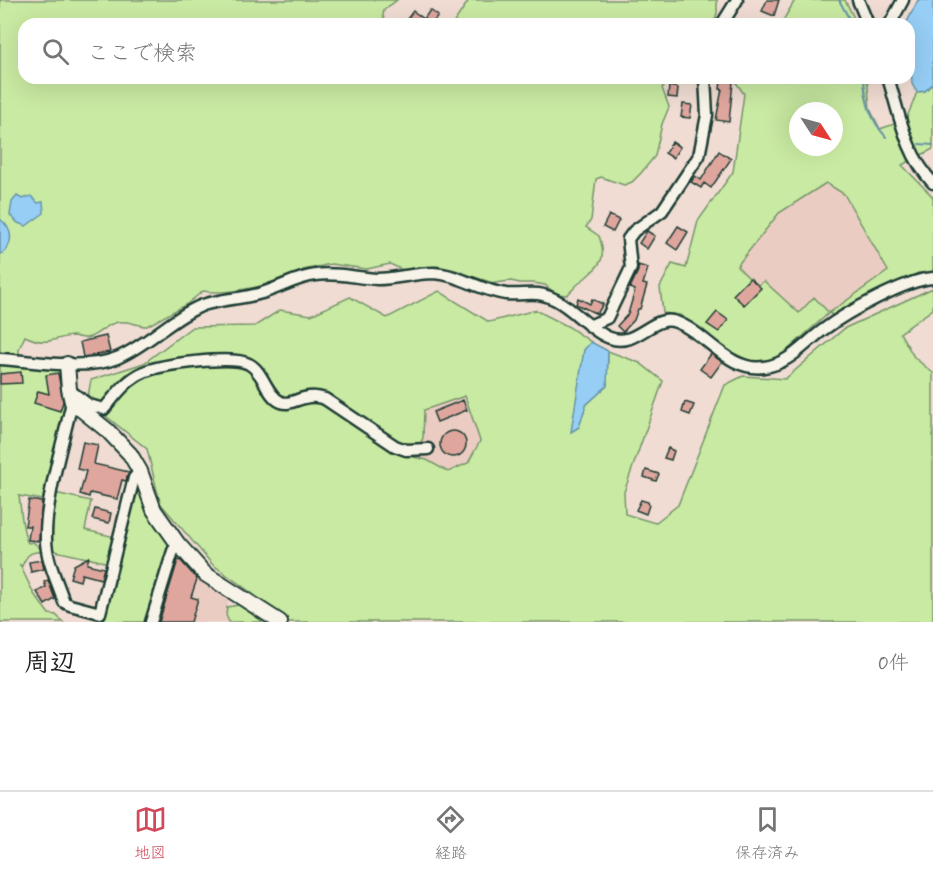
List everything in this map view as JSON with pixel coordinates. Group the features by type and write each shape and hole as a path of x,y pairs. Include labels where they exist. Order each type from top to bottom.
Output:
{"main road":[{"path":"68,364 70,396 130,454 140,471 154,510 178,543 205,574 280,622"}],"street":[{"path":"726,18 737,0"},
{"path":"858,0 866,18"},
{"path":"893,18 903,0"},
{"path":"591,326 607,318 631,268 628,239 634,231 662,211 699,156 707,115 705,84"},
{"path":"890,84 909,148 917,163 933,183"},
{"path":"0,359 92,364 115,359 190,311 207,304 273,290 305,277 317,274 378,279 430,273 449,275 489,290 507,294 536,293 556,300 610,338 620,340 630,339 664,320 672,320 739,364 761,368 790,358 820,332 851,312 912,282 933,278"},
{"path":"140,471 134,478 100,613 64,602 46,540 50,503 70,396 88,405 104,409 129,380 145,371 210,360 239,360 250,364 260,372 272,393 281,402 290,403 304,396 316,395 395,446 406,450 428,449"},
{"path":"151,622 173,551 178,543"}],"shaded area":[{"path":"826,183 844,194 888,271 829,313 799,313 764,281 757,286 737,266 779,213"},
{"path":"465,396 480,441 468,463 449,472 427,460 413,457 423,438 424,410"},
{"path":"176,551 229,596 226,615 229,622 153,622"}],"green space":[{"path":"0,0 397,0 384,10 384,18 18,18 18,84 666,84 662,88 669,107 662,124 655,156 632,182 624,185 601,177 596,179 591,220 586,227 599,236 602,250 601,260 599,265 567,295 556,294 545,285 511,281 494,283 437,266 407,272 390,264 367,269 331,264 303,270 291,279 275,285 270,283 237,290 203,291 187,304 147,326 127,322 115,323 86,338 72,336 39,341 25,336 19,349 19,364 64,368 66,398 53,454 55,456 51,476 48,477 43,500 19,496 26,539 28,543 33,542 41,549 40,552 28,555 22,566 20,565 34,594 49,614 56,615 63,622 0,622"},
{"path":"469,0 717,0 716,18 457,18"},
{"path":"795,0 845,0 854,18 784,18"},
{"path":"933,83 933,149 902,165 933,197 933,272 918,273 834,316 829,313 774,362 754,363 729,351 680,315 663,313 660,287 672,264 686,268 698,221 733,172 744,94 737,84 868,84 870,109 880,129 906,120 917,92 925,91","holes":["826,183 844,194 888,271 829,313 814,297 799,313 764,281 757,286 737,266 779,213"]},
{"path":"933,288 933,309 900,333 914,357 933,373 933,622 269,622 275,610 212,564 160,503 147,449 87,401 91,380 144,363 192,327 255,326 280,310 311,315 350,297 387,318 439,291 489,322 536,310 569,327 591,342 584,350 572,431 579,427 586,405 607,386 608,351 640,363 663,381 624,492 625,514 655,523 678,505 725,385 743,376 785,379 845,328","holes":["465,396 480,441 468,463 448,472 427,460 413,457 423,438 424,410"]},
{"path":"135,485 141,485 173,543 147,622 102,622"},
{"path":"55,493 91,501 85,530 115,537 109,563 51,550"},
{"path":"239,605 263,622 229,622 226,615 227,607"}],"water":[{"path":"918,0 933,0 933,83 925,91 917,92 912,84 915,84 915,18 909,18"},
{"path":"17,196 22,199 31,196 38,203 43,202 44,213 26,226 18,223 10,215 12,202"},
{"path":"0,219 8,227 10,242 0,255"},
{"path":"591,342 608,351 607,386 586,405 579,427 571,432 584,350"}],"building":[{"path":"767,0 779,0 774,16 762,11"},
{"path":"430,10 438,16 436,18 425,18"},
{"path":"413,11 423,18 408,18"},
{"path":"721,84 733,84 729,122 716,120 722,89 720,89"},
{"path":"669,86 678,88 677,98 668,97"},
{"path":"683,104 692,105 690,118 681,117"},
{"path":"672,142 680,147 673,158 665,153"},
{"path":"719,151 731,159 711,188 704,183 701,188 691,182 695,176 701,180"},
{"path":"609,215 619,220 613,232 603,227"},
{"path":"678,226 688,232 677,250 667,243"},
{"path":"647,231 655,236 647,249 639,243"},
{"path":"638,265 648,268 643,284 647,285 640,309 623,332 617,326 628,314 635,290 630,288 638,271"},
{"path":"750,278 761,288 744,305 733,295"},
{"path":"578,298 590,304 592,299 603,304 597,314 576,304"},
{"path":"717,312 728,320 719,332 707,324"},
{"path":"106,336 110,352 83,357 80,342"},
{"path":"711,354 722,362 711,377 700,369"},
{"path":"21,372 22,383 0,384 0,374"},
{"path":"58,373 63,402 60,411 34,403 38,391 49,394 46,375"},
{"path":"463,400 467,410 437,422 433,412"},
{"path":"685,402 694,405 690,415 682,412"},
{"path":"453,431 462,435 466,444 462,453 453,457 444,453 440,444 444,435"},
{"path":"83,442 98,445 94,464 129,472 126,481 122,480 117,499 90,493 89,497 80,494 86,471 77,469"},
{"path":"668,448 674,451 671,460 664,458"},
{"path":"646,470 659,474 656,481 644,477"},
{"path":"29,500 42,502 39,541 28,540 30,526 25,526"},
{"path":"641,500 648,502 646,514 636,510"},
{"path":"95,509 111,513 109,523 92,519"},
{"path":"89,557 87,564 104,568 101,579 82,574 80,581 70,578 74,565"},
{"path":"42,560 44,569 31,572 29,562"},
{"path":"178,560 197,579 191,597 198,599 191,622 159,622"},
{"path":"48,580 55,599 45,605 37,592 46,587 44,582"}],"waterway":[{"path":"839,0 849,18"},
{"path":"865,84 869,109 886,137"},
{"path":"919,144 933,145"}]}
